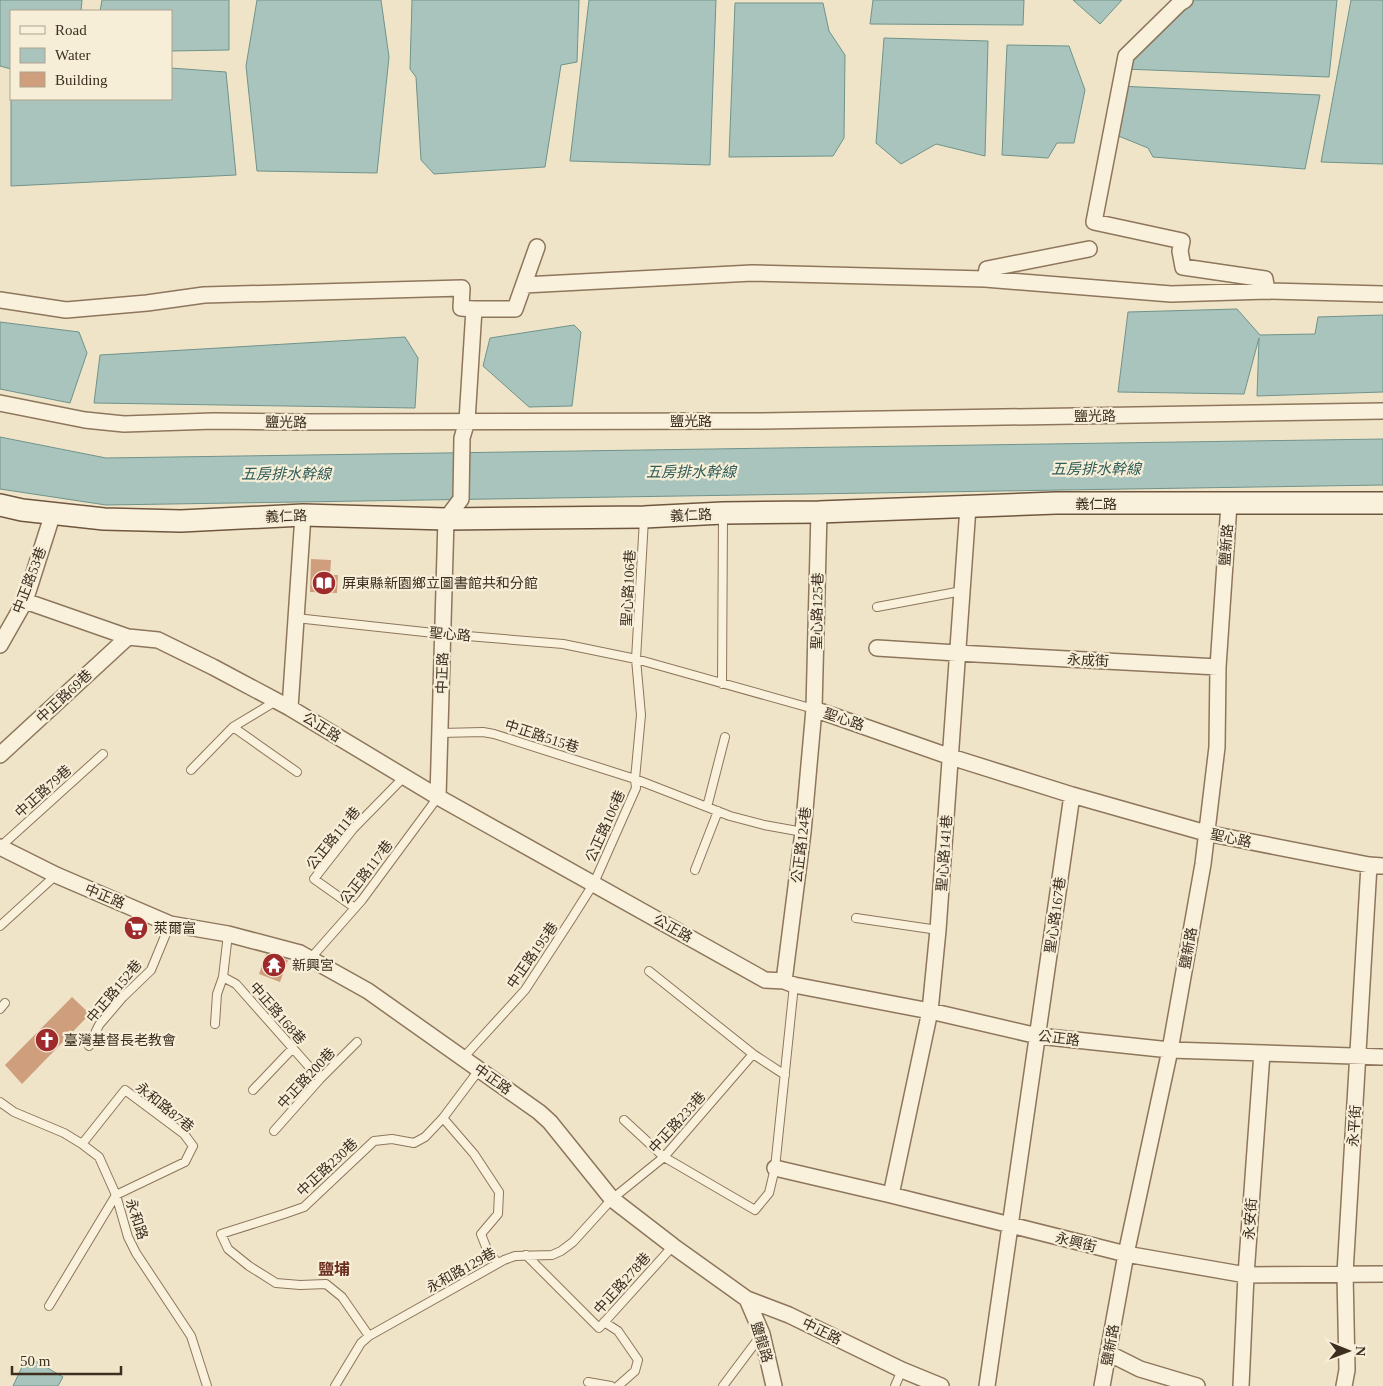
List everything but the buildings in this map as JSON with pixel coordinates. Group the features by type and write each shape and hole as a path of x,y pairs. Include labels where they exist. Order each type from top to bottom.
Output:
{"street":[{"path":"1185,0 1126,56 1094,222 1182,241 1180,251 1182,267 1265,279 1267,291"},
{"path":"0,300 66,310 147,303 204,295 462,288 461,308 515,309 537,247"},
{"path":"985,279 987,269 1089,249"},
{"path":"524,285 752,273 985,279 1170,294 1267,291 1383,294"},
{"path":"446,519 461,499 462,438 467,421 474,309"},
{"name":"鹽光路","path":"0,403 85,420 124,424 214,421 760,421 1383,411"},
{"name":"義仁路","path":"0,505 22,510 104,518 182,521 303,515 446,519 644,517 722,513 819,512 1056,504 1383,503"},
{"name":"鹽新路","path":"1102,1386 1126,1254 1170,1050 1203,864 1217,747 1218,667 1229,504"},
{"name":"聖心路141巷","path":"891,1195 930,1011 938,930 968,507"},
{"name":"聖心路125巷","path":"814,708 819,512"},
{"name":"中正路53巷","path":"0,645 24,601 53,513"},
{"path":"290,708 303,515"},
{"name":"中正路","path":"438,797 446,519"},
{"name":"公正路","path":"24,601 128,636 158,640 290,708 404,778 765,980 930,1011 1038,1036 1170,1050 1383,1057"},
{"name":"中正路69巷","path":"0,755 128,636"},
{"name":"永成街","path":"877,648 1218,667"},
{"name":"聖心路","path":"814,708 951,757 1072,795 1206,833 1376,866"},
{"name":"公正路124巷","path":"789,983 814,708"},
{"name":"聖心路167巷","path":"987,1386 1072,795"},
{"name":"中正路","path":"0,847 56,875 170,924 228,934 300,953 368,991 539,1112 550,1122 612,1199 672,1246 747,1299 789,1315 902,1370 940,1386"},
{"name":"永平街","path":"1344,1386 1347,1370 1344,1273 1358,1056 1376,866"},
{"name":"永安街","path":"1241,1386 1246,1275 1262,1053"},
{"name":"永興街","path":"775,1168 1126,1254 1246,1275 1383,1274"},
{"name":"鹽龍路","path":"747,1299 762,1334 774,1386"},
{"path":"1108,1353 1140,1369 1197,1386"}],"lane":[{"path":"722,513 722,684"},
{"name":"聖心路106巷","path":"635,779 642,715 636,660 644,517"},
{"path":"877,606 962,591"},
{"name":"聖心路","path":"296,618 443,634 563,644 636,660 814,708"},
{"path":"191,770 233,727 276,701"},
{"path":"233,727 297,772"},
{"name":"中正路515巷","path":"440,733 483,732 494,734 635,779 730,816 764,825 803,832"},
{"path":"707,807 725,737"},
{"name":"中正路79巷","path":"0,847 103,754"},
{"name":"公正路111巷","path":"355,908 314,878 353,830 404,778"},
{"name":"公正路106巷","path":"594,883 636,788 635,779"},
{"name":"公正路117巷","path":"310,959 355,908 438,797"},
{"path":"695,870 718,811"},
{"path":"0,926 56,875"},
{"name":"中正路195巷","path":"463,1058 525,990 594,883"},
{"path":"856,918 938,930"},
{"name":"中正路152巷","path":"88,1046 99,1025 151,970 170,924"},
{"path":"215,1024 217,994 222,977 228,934"},
{"path":"648,971 754,1054 785,1075"},
{"name":"中正路168巷","path":"222,977 236,984 320,1079"},
{"path":"624,1120 664,1157 755,1210 769,1193 775,1168 785,1075 789,983"},
{"name":"中正路200巷","path":"274,1131 320,1079 357,1042"},
{"path":"253,1090 293,1048"},
{"name":"中正路233巷","path":"612,1199 664,1157 754,1054"},
{"name":"中正路230巷","path":"369,1336 342,1297 326,1284 300,1286 276,1284 228,1249 221,1234 304,1206 374,1141 392,1139 414,1143 425,1137 443,1118 478,1070"},
{"name":"永和路87巷","path":"82,1144 125,1090 184,1134 193,1146 185,1162 116,1195"},
{"name":"永和路","path":"0,1102 14,1112 64,1133 82,1144 99,1158 116,1195 128,1237 136,1253 191,1336 207,1386"},
{"path":"443,1118 474,1154 499,1192 498,1214 481,1234 488,1252 498,1263"},
{"path":"49,1306 116,1195"},
{"name":"永和路129巷","path":"335,1386 361,1343 369,1336 498,1263 515,1256 552,1255 561,1251 573,1242 612,1199"},
{"name":"中正路278巷","path":"526,1255 599,1328 672,1246"},
{"path":"604,1322 618,1331 638,1360 635,1370 618,1386"},
{"path":"723,1386 762,1334"},
{"path":"895,1386 902,1370"},
{"path":"588,1382 611,1386"}],"water":[{"path":"0,0 82,0 81,10 10,10 10,69 0,66"},
{"path":"102,0 229,0 229,50 172,51 172,10 100,10"},
{"path":"257,0 381,0 389,57 377,173 257,171 246,66"},
{"path":"412,0 579,0 577,62 561,65 545,167 434,174 421,160 416,77 410,69"},
{"path":"589,0 716,0 710,165 570,161"},
{"path":"873,0 1024,0 1023,25 870,24"},
{"path":"1073,0 1122,0 1100,24"},
{"path":"1174,0 1337,0 1329,77 1124,69"},
{"path":"1351,0 1383,0 1383,164 1321,162"},
{"path":"735,3 823,3 829,31 845,55 844,138 833,156 729,157"},
{"path":"884,38 988,41 985,156 936,144 901,164 876,143"},
{"path":"1007,45 1069,46 1085,90 1074,143 1057,143 1048,158 1002,155"},
{"path":"172,68 226,72 236,175 11,186 11,100 172,100"},
{"path":"1117,86 1320,95 1305,169 1153,157 1148,148 1111,133"},
{"path":"1237,309 1260,335 1315,334 1318,317 1383,315 1383,392 1257,396 1259,338 1244,394 1118,392 1128,312"},
{"path":"0,322 79,332 87,353 70,403 0,389"},
{"path":"574,325 581,332 572,406 529,407 483,366 490,338"},
{"path":"405,337 418,358 415,408 94,403 100,355"},
{"name":"五房排水幹線","path":"0,437 106,458 1383,439 1383,485 106,505 0,489"},
{"path":"27,1356 63,1377 58,1386 13,1386"}],"place":[{"name":"屏東縣新園鄉立圖書館共和分館","path":"324,583"},
{"name":"萊爾富","path":"136,928"},
{"name":"新興宮","path":"274,965"},
{"name":"臺灣基督長老教會","path":"47,1040"}],"district":[{"name":"鹽埔","path":"334,1269"}]}
